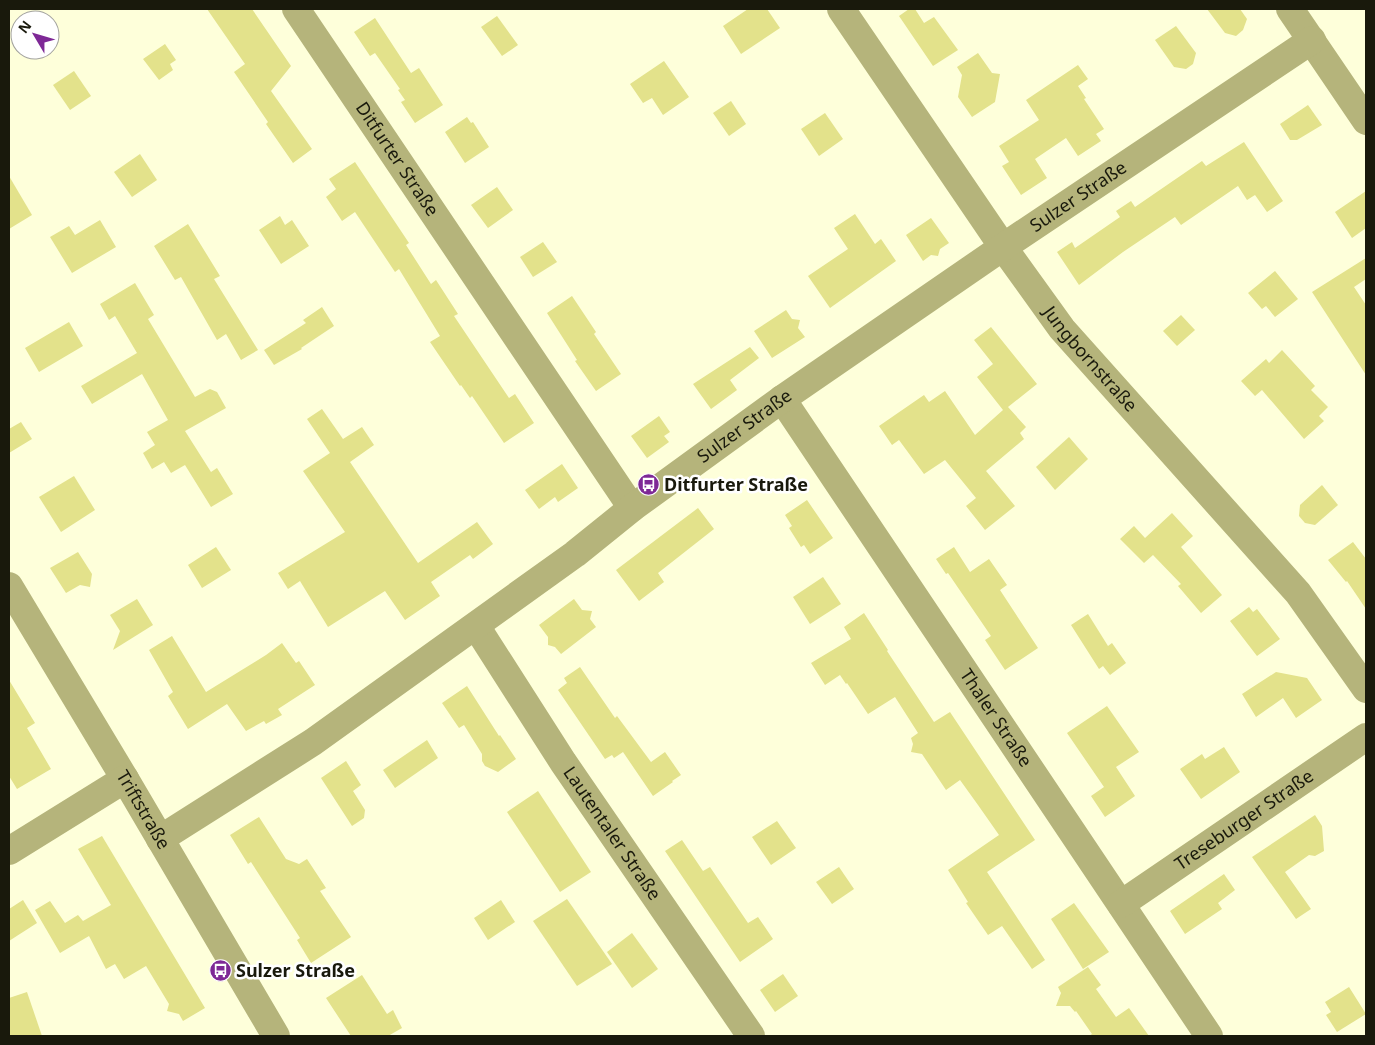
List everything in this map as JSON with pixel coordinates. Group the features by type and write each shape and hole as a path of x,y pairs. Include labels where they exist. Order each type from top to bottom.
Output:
{"street":[{"name":"Ditfurter Straße","path":"296,9 632,508"},
{"name":"Jungbornstraße","path":"842,9 1003,247 1062,329 1298,593 1366,689"},
{"path":"1290,9 1366,121"},
{"name":"Sulzer Straße","path":"160,839 313,742 575,554 632,508 782,399 1003,247 1312,40"},
{"name":"Thaler Straße","path":"782,399 1209,1036"},
{"name":"Triftstraße","path":"9,586 276,1036"},
{"name":"Lautentaler Straße","path":"476,626 563,762 751,1036"},
{"name":"Treseburger Straße","path":"1121,904 1366,737"},
{"path":"9,851 125,779"}],"building":[{"path":"207,9 252,9 291,66 271,91 312,149 293,163 234,72 245,64"},
{"path":"748,9 767,9 780,28 741,54 723,26"},
{"path":"909,9 915,9 924,23 934,17 958,50 933,66 899,16"},
{"path":"1207,9 1240,9 1247,19 1243,30 1236,36 1225,33"},
{"path":"497,16 518,45 502,56 481,27"},
{"path":"375,18 411,73 419,68 443,105 415,123 401,102 405,100 398,90 400,89 375,53 370,56 354,32"},
{"path":"1176,26 1196,53 1193,64 1186,69 1174,67 1155,40"},
{"path":"165,44 176,60 170,64 173,70 159,80 143,59"},
{"path":"978,53 992,73 1000,74 995,102 972,117 958,97 962,75 957,67"},
{"path":"664,61 689,97 663,115 652,98 643,103 630,84"},
{"path":"1078,65 1088,79 1078,86 1086,98 1084,99 1104,129 1096,134 1101,141 1078,156 1066,138 1035,159 1047,178 1021,195 1002,166 1009,162 999,146 1039,120 1026,100"},
{"path":"74,71 91,96 70,110 53,85"},
{"path":"731,101 746,124 729,136 713,113"},
{"path":"1308,105 1322,125 1297,140 1290,140 1280,124"},
{"path":"825,113 843,139 819,156 801,129"},
{"path":"467,117 471,123 473,122 489,147 465,163 445,132"},
{"path":"1244,142 1283,201 1267,212 1255,195 1247,200 1238,186 1181,225 1175,217 1079,285 1057,252 1072,242 1075,248 1120,217 1116,211 1131,201 1135,207 1202,161 1206,166"},
{"path":"140,154 157,180 132,197 114,172"},
{"path":"355,162 409,243 406,245 431,284 436,280 458,314 454,316 509,398 515,394 534,423 504,443 472,396 470,398 460,386 430,342 440,336 399,269 395,272 355,212 342,221 326,197 336,189 329,179"},
{"path":"9,176 32,215 9,229"},
{"path":"497,187 513,210 488,228 471,205"},
{"path":"1366,191 1366,228 1352,238 1335,212"},
{"path":"855,214 875,244 881,239 896,261 830,308 808,276 848,249 834,228"},
{"path":"280,216 285,225 292,220 309,246 281,264 259,230"},
{"path":"931,218 949,243 940,249 938,256 931,255 923,261 906,235"},
{"path":"100,220 116,247 72,273 50,237 69,226 75,235"},
{"path":"188,224 220,276 214,279 258,350 241,360 226,334 217,340 181,277 175,280 154,246"},
{"path":"543,242 557,262 533,277 520,257"},
{"path":"1366,258 1366,279 1354,287 1366,305 1366,375 1312,292"},
{"path":"1275,271 1298,299 1275,317 1266,306 1262,309 1248,293"},
{"path":"135,283 154,315 148,319 195,397 210,389 217,392 226,408 185,431 211,472 217,468 233,494 211,507 185,465 171,473 164,462 152,469 143,453 155,445 147,432 168,420 142,374 92,404 81,386 137,353 115,316 109,320 100,304"},
{"path":"572,296 596,332 594,334 621,374 596,391 575,361 577,360 547,313"},
{"path":"322,307 334,326 302,349 274,365 264,350 306,323 303,320"},
{"path":"786,310 792,319 800,320 798,328 805,337 772,358 754,331"},
{"path":"1181,315 1195,330 1177,346 1163,331"},
{"path":"69,322 83,346 39,372 25,348"},
{"path":"991,327 1037,384 1008,407 1026,427 1020,433 1024,439 986,471 1015,506 985,530 966,506 976,498 945,460 924,474 899,440 892,445 879,426 924,395 929,402 945,391 975,435 1003,410 977,377 993,364 974,340"},
{"path":"750,347 759,358 730,380 737,390 711,409 693,384"},
{"path":"1282,350 1315,386 1311,390 1328,407 1319,416 1324,421 1304,439 1262,390 1255,396 1241,381 1266,359 1269,363"},
{"path":"322,409 343,439 362,427 374,445 350,462 418,563 477,522 493,544 473,559 470,555 431,582 440,596 405,620 385,591 328,627 300,581 288,589 278,573 345,532 303,471 330,453 307,419"},
{"path":"659,416 670,432 664,436 669,442 647,458 631,436"},
{"path":"21,422 32,439 9,453 9,429"},
{"path":"1069,437 1088,459 1055,490 1036,467"},
{"path":"562,464 578,488 558,502 555,497 539,509 525,490"},
{"path":"74,476 95,510 61,532 39,497"},
{"path":"1322,485 1338,505 1315,525 1305,523 1299,516 1300,505"},
{"path":"807,500 833,538 810,554 804,545 801,547 789,528 792,526 785,515"},
{"path":"698,508 714,529 658,573 664,582 639,601 616,570"},
{"path":"1172,513 1193,536 1181,547 1222,595 1201,613 1178,586 1181,584 1153,555 1144,563 1120,539 1134,526 1145,538"},
{"path":"1353,542 1366,559 1366,609 1347,581 1328,560"},
{"path":"216,547 231,570 202,588 188,565"},
{"path":"954,547 970,572 989,559 1007,585 1000,590 1038,648 1005,670 985,640 991,636 948,573 946,574 936,559"},
{"path":"78,552 92,574 90,587 80,585 66,593 50,568"},
{"path":"823,577 841,604 810,624 793,597"},
{"path":"137,599 153,625 113,650 120,631 110,615"},
{"path":"574,599 582,610 592,611 590,619 596,627 561,654 555,647 548,645 548,637 539,625"},
{"path":"1249,607 1253,612 1257,609 1280,639 1257,656 1230,621"},
{"path":"864,613 934,722 950,712 1035,840 987,872 1045,960 1032,969 1002,926 988,935 966,903 968,902 948,870 999,835 960,780 946,790 922,754 911,752 913,744 911,738 918,733 895,697 868,714 840,675 825,685 811,663 851,639 844,627"},
{"path":"1088,614 1108,646 1112,643 1126,663 1110,675 1103,666 1099,669 1071,625"},
{"path":"172,636 206,692 282,643 296,663 299,661 315,685 278,709 282,715 266,724 264,721 246,731 227,704 188,729 168,696 173,692 149,650"},
{"path":"580,667 615,718 617,716 651,762 665,752 681,775 653,796 623,752 614,758 612,755 605,759 558,690 567,683 564,678"},
{"path":"1276,672 1307,678 1322,700 1296,718 1283,698 1256,717 1242,694"},
{"path":"9,680 35,723 27,728 51,769 17,789 9,776"},
{"path":"467,686 516,759 498,772 485,766 482,761 482,754 464,725 459,728 442,703"},
{"path":"1107,706 1139,752 1116,767 1135,796 1105,817 1091,796 1104,787 1067,733"},
{"path":"427,740 438,758 395,788 383,770"},
{"path":"1224,747 1240,772 1201,799 1180,769 1202,754 1205,759"},
{"path":"346,761 361,785 353,791 365,810 364,818 352,826 321,778"},
{"path":"538,791 591,872 560,892 507,812"},
{"path":"1315,815 1322,826 1324,851 1315,856 1309,855 1285,872 1311,909 1296,919 1252,857"},
{"path":"259,817 286,859 299,864 307,859 326,888 320,891 351,937 311,963 297,940 300,938 251,862 248,864 230,835"},
{"path":"777,821 796,848 771,865 752,837"},
{"path":"102,836 205,1008 183,1021 179,1014 167,1011 169,1004 146,966 124,979 115,964 106,969 89,936 60,953 35,910 50,901 65,923 78,915 83,921 111,905 78,849"},
{"path":"682,840 703,871 710,867 748,923 758,917 773,939 740,962 665,851"},
{"path":"839,867 854,889 832,904 816,882"},
{"path":"1224,874 1235,890 1218,903 1222,909 1185,934 1170,911"},
{"path":"567,899 612,964 577,986 533,921"},
{"path":"23,900 37,923 9,941 9,909"},
{"path":"501,900 515,922 488,940 474,918"},
{"path":"1074,903 1109,952 1083,969 1051,919"},
{"path":"632,933 658,969 632,988 607,952"},
{"path":"1088,967 1101,985 1096,989 1116,1017 1129,1008 1149,1036 1089,1036 1092,1034 1076,1011 1070,1006 1056,1006 1061,993 1058,987"},
{"path":"783,974 798,996 775,1012 760,990"},
{"path":"362,975 387,1014 393,1010 402,1028 388,1036 351,1036 326,998"},
{"path":"1349,987 1366,1014 1337,1032 1326,1015 1331,1012 1325,1002"},
{"path":"27,992 42,1036 9,1036 9,998"}],"place":[{"name":"Ditfurter Straße","path":"648,485"},
{"name":"Sulzer Straße","path":"220,971"}]}
